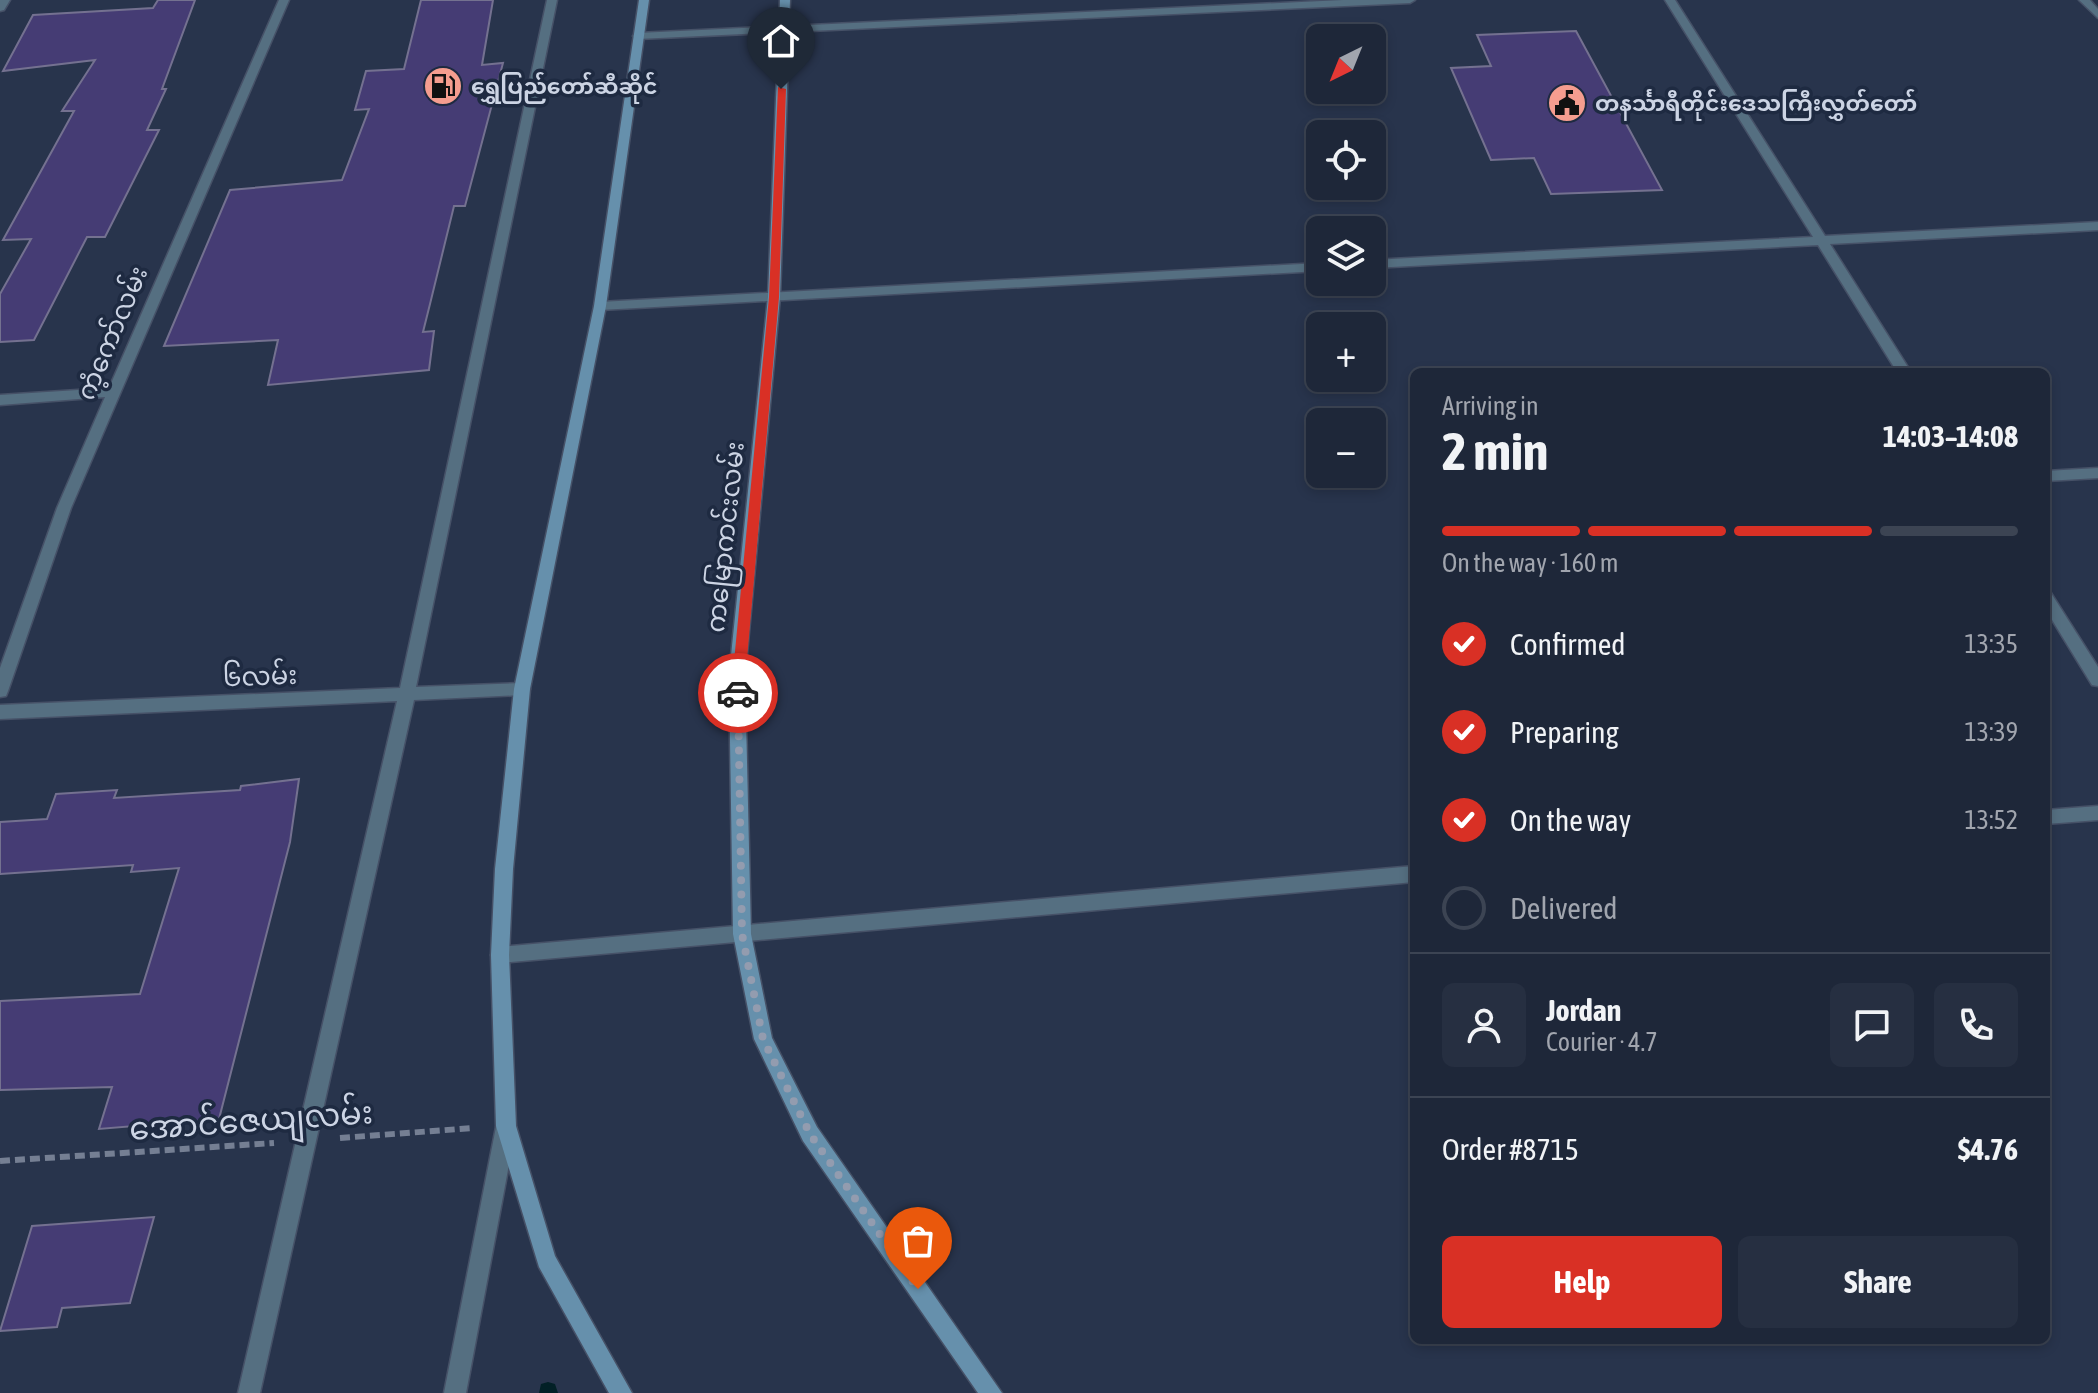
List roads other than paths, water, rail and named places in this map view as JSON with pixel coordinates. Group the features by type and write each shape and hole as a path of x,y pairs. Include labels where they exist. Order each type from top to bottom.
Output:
{"main road":[{"path":"621,1393 546,1260 506,1126 500,955 504,869 522,689 600,306 644,0"},
{"name":"ကမြောကင်းလမ်း","path":"785,0 774,297 737,675 742,934 763,1039 810,1134 991,1393"}],"street":[{"path":"0,8 5,0"},
{"name":"ကံ့ကော်လမ်း","path":"0,691 64,508 284,0"},
{"path":"249,1393 407,694 552,0"},
{"path":"638,36 1410,0"},
{"path":"1670,0 1901,368"},
{"path":"2084,0 2098,15"},
{"path":"1386,263 2098,226"},
{"path":"600,306 1306,268"},
{"path":"0,400 112,392"},
{"path":"2050,476 2098,473"},
{"path":"2050,603 2098,680"},
{"name":"၆လမ်း","path":"0,712 522,689"},
{"path":"2050,817 2098,813"},
{"path":"500,955 1410,874"},
{"path":"455,1393 506,1126"}],"place":[{"name":"ရွှေပြည်တော်ဆီဆိုင်","path":"443,86"},
{"name":"တနင်္သာရီတိုင်းဒေသကြီးလွှတ်တော်","path":"1567,103"}]}
